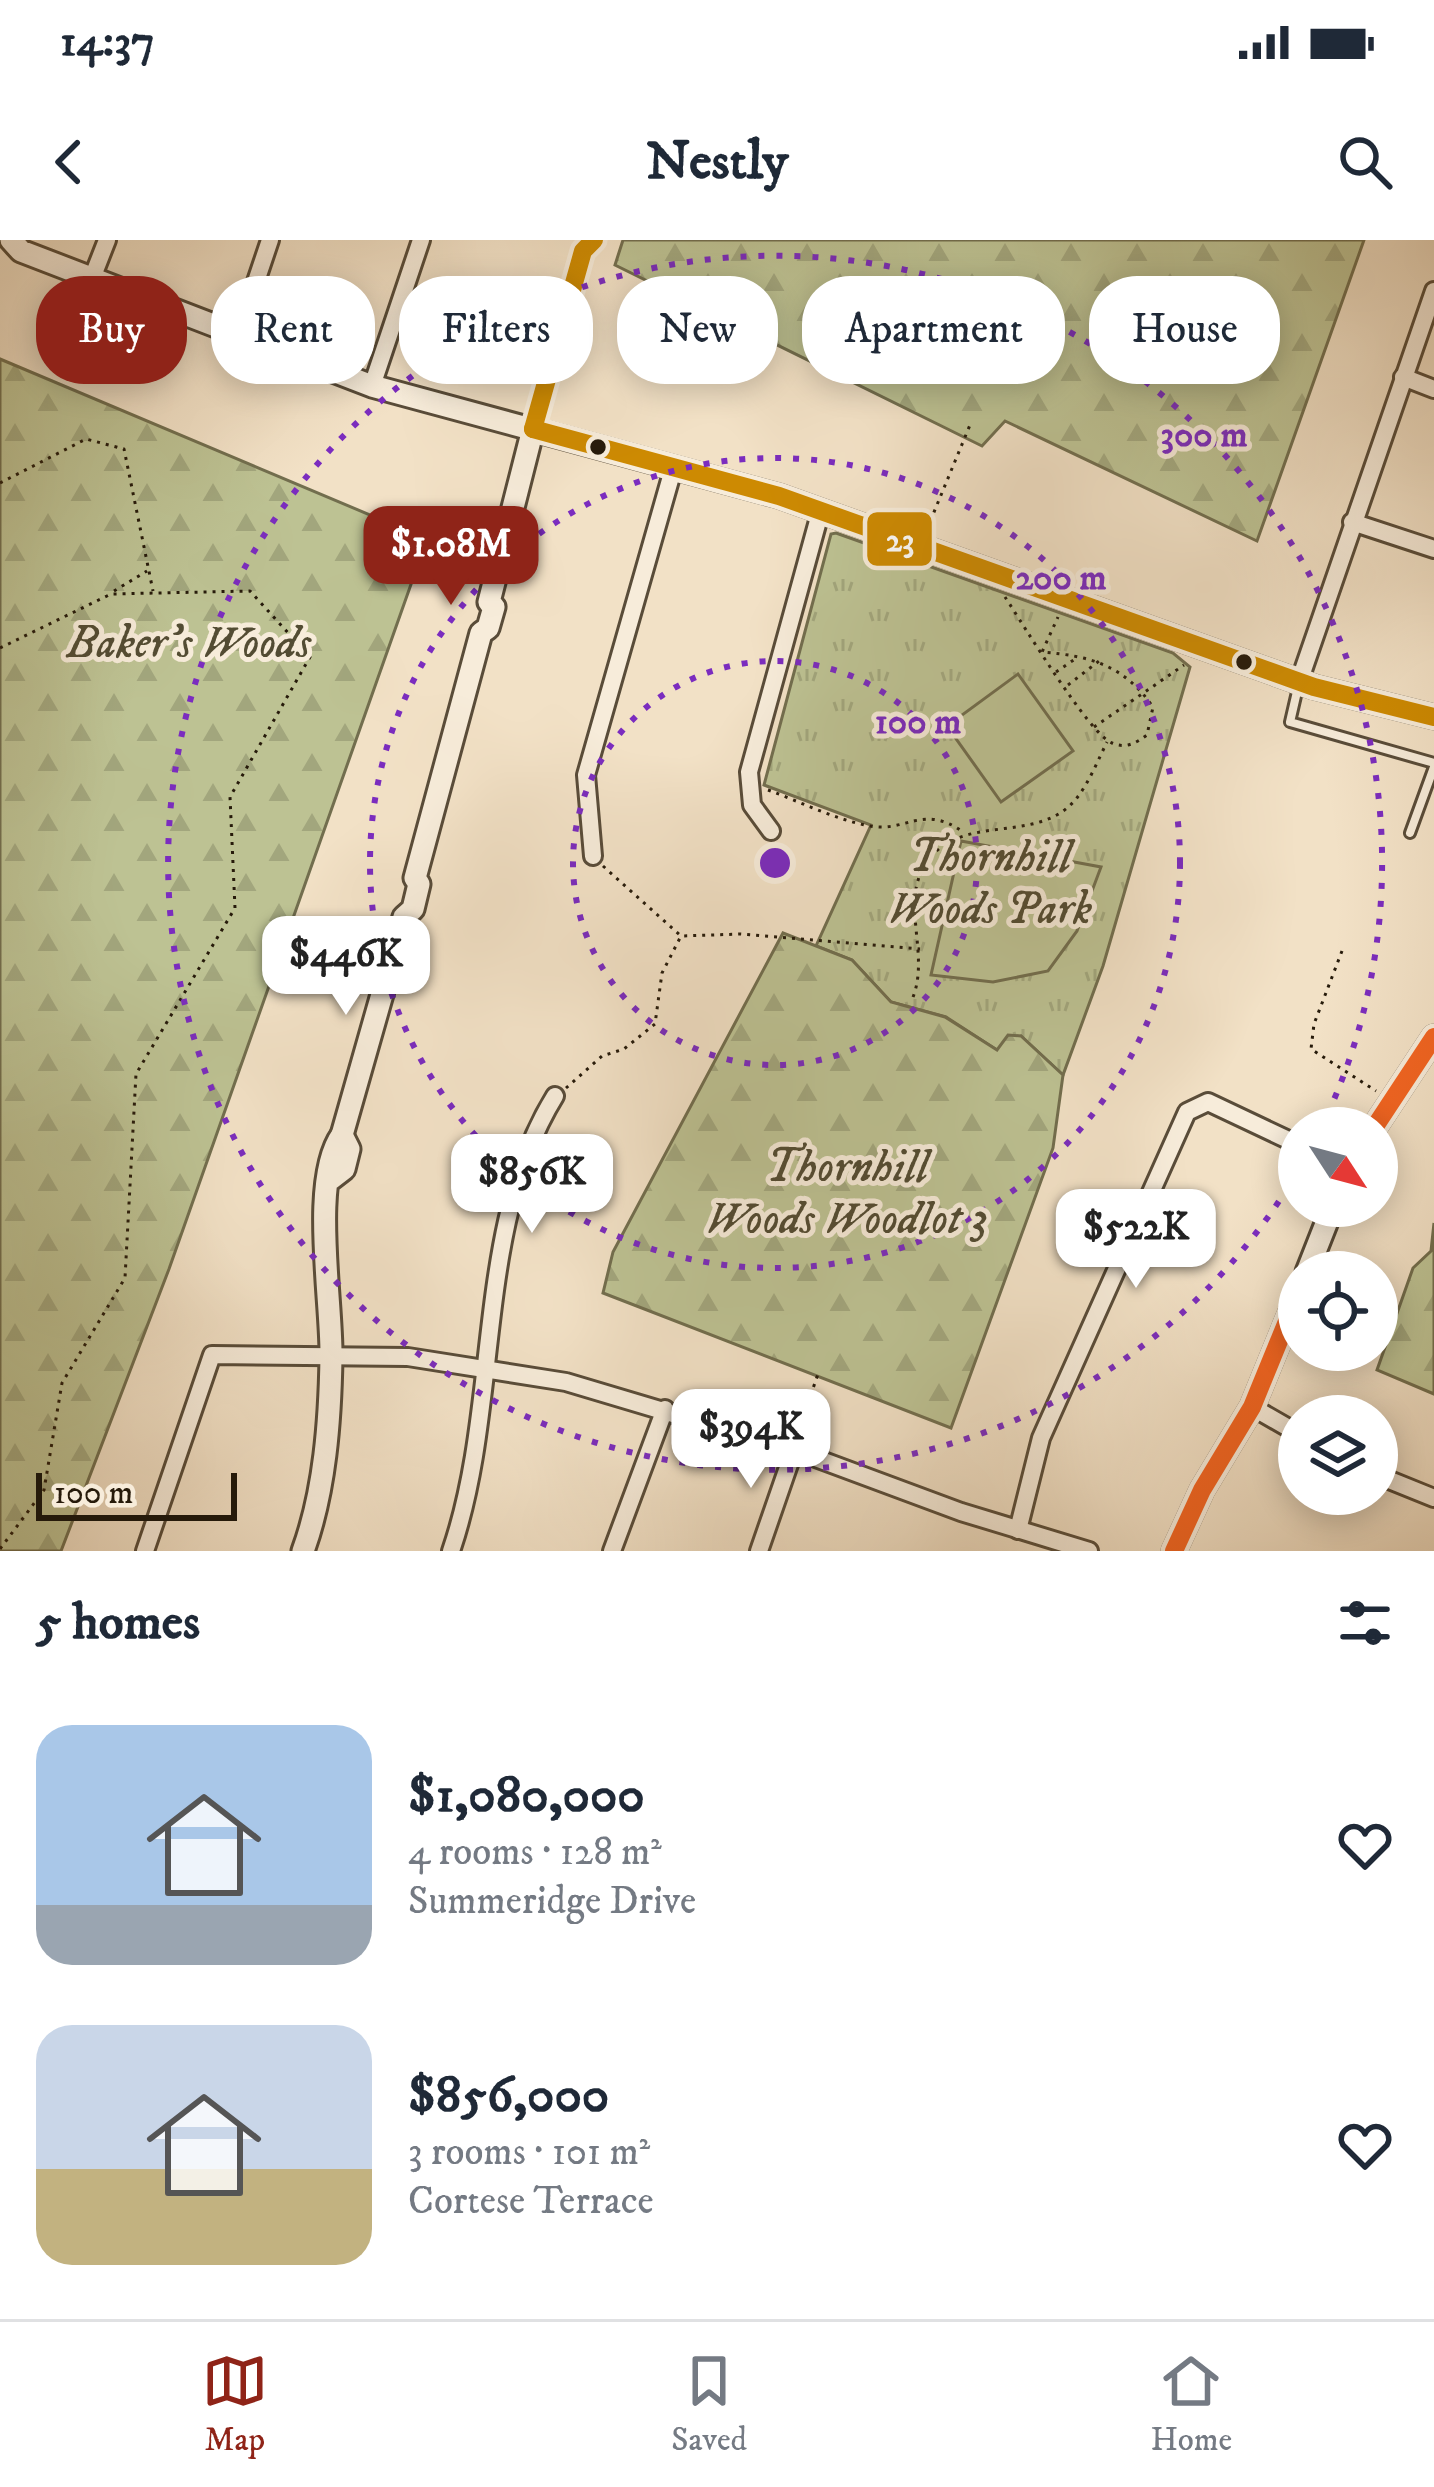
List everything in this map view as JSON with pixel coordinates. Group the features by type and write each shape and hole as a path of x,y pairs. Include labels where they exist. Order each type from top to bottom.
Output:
{"street":[{"path":"93,276 107,240"},
{"path":"258,276 270,240"},
{"path":"372,386 421,240"},
{"path":"303,1551 321,1478 332,1357 325,1227 331,1179 344,1169 349,1149 342,1136 404,917 412,909 419,884 415,878 481,633 488,628 494,607 489,602 586,244"},
{"path":"11,249 78,276"},
{"path":"1299,682 1434,291"},
{"path":"1403,377 1434,389"},
{"path":"367,384 821,510 1299,682 1434,717"},
{"path":"593,856 586,775 674,466"},
{"path":"771,832 754,810 748,777 821,510"},
{"path":"1352,522 1434,549"},
{"path":"1388,1107 1434,1037"},
{"path":"451,1551 489,1367 510,1198 534,1130 555,1096"},
{"path":"1018,1531 1041,1438 1187,1112 1208,1102 1278,1135"},
{"path":"1174,1551 1202,1490 1252,1407 1278,1343"},
{"path":"145,1551 212,1354 408,1357 489,1367 665,1409 1089,1551"},
{"path":"1252,1407 1278,1422"},
{"path":"611,1551 665,1409"},
{"path":"759,1551 794,1450"},
{"path":"1398,1483 1434,1498"}],"lane":[{"path":"1299,682 1290,722 1434,765 1410,833"}],"path":[{"path":"926,532 970,425"},
{"path":"0,483 86,439 124,448 153,593"},
{"path":"0,648 148,570"},
{"path":"0,1549 44,1490 62,1383 125,1278 136,1074 235,908 230,797 310,657 250,591 111,593"},
{"path":"1004,596 1042,652 1056,672 1066,687 1094,727 1108,740 1132,745 1147,735 1153,706 1144,693 1100,660 1042,652"},
{"path":"1042,652 1058,616"},
{"path":"1056,672 1079,656"},
{"path":"1066,687 1100,660"},
{"path":"1094,727 1184,664"},
{"path":"913,998 920,949 915,897 922,870 945,842 964,833 1057,815 1076,800 1108,740"},
{"path":"763,788 874,828 912,818 946,820 964,833"},
{"path":"593,856 681,936 741,934 920,949"},
{"path":"555,1096 602,1056 624,1049 655,1024 662,973 681,936"},
{"path":"1342,951 1313,1024 1311,1049 1376,1091"},
{"path":"794,1450 819,1371"}],"green space":[{"path":"623,240 1364,240 1257,541 1005,421 982,446 856,384 1065,384 1065,276 802,276 802,357 778,345 778,276 637,276 615,265"},
{"name":"Baker's Woods","path":"0,359 36,374 36,384 59,384 427,539 169,1269 61,1551 0,1551"},
{"name":"Thornhill Woods Park","path":"831,534 1173,653 1190,667 1103,966 1063,1075 1021,1036 997,1050 946,1017 891,1002 852,960 816,946 871,825 764,785"},
{"path":"1018,674 1073,751 1001,802 947,726"},
{"path":"961,841 1101,867 1077,931 1048,971 993,982 931,975"},
{"name":"Thornhill Woods Woodlot 3","path":"783,933 852,960 891,1002 945,1017 997,1050 1008,1035 1021,1036 1063,1075 1053,1148 951,1428 603,1293 613,1252"},
{"path":"1434,1223 1434,1394 1379,1371 1398,1371 1398,1310 1413,1268 1431,1251"}],"transit line":[{"name":"23","path":"533,429 583,251 594,240"},
{"name":"23","path":"533,429 779,496 1314,687 1434,717"},
{"path":"1388,1107 1434,1037"},
{"path":"1174,1551 1202,1490 1252,1407 1278,1343"}]}
